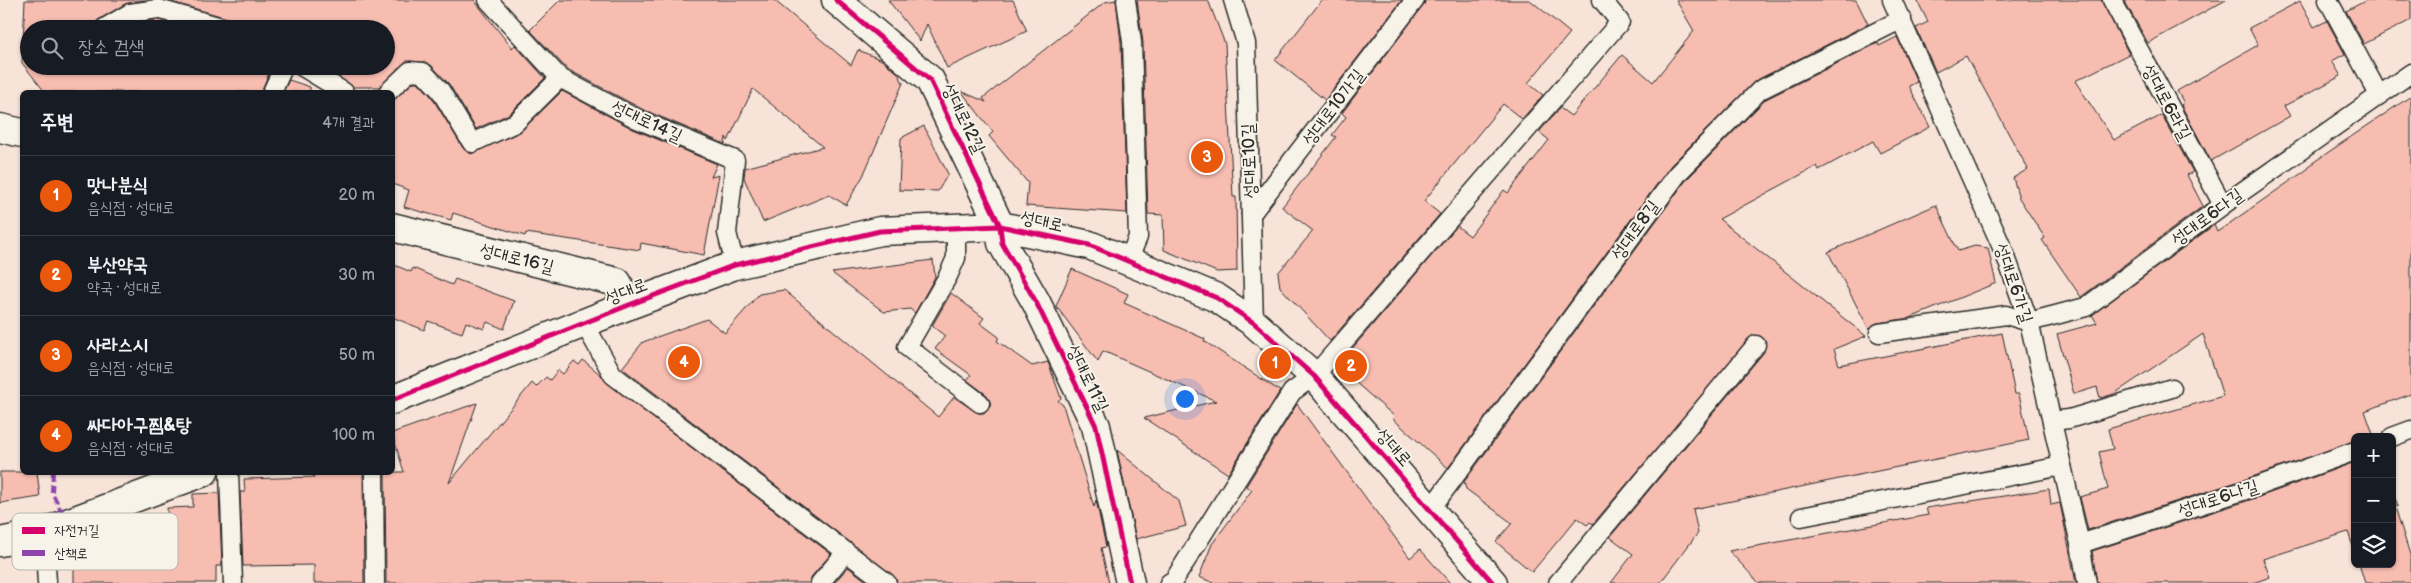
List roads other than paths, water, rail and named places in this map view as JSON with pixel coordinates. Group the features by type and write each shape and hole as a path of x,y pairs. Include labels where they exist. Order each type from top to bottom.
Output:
{"street":[{"name":"성대로12길","path":"836,0 930,80 1000,226"},
{"name":"성대로","path":"395,399 629,305 736,265 880,231 1000,226 1090,245 1217,298 1254,323 1314,376 1493,583"},
{"name":"성대로11길","path":"1000,226 1002,243 1036,302 1096,426 1130,583"},
{"name":"성대로16길","path":"395,228 617,282 629,305"},
{"path":"94,513 196,475"}],"lane":[{"name":"성대로14길","path":"488,0 560,78 637,119 735,160 727,233 736,265"},
{"path":"1126,0 1132,42 1138,237 1128,261"},
{"name":"성대로10길","path":"1233,0 1246,43 1254,323"},
{"name":"성대로10가길","path":"1251,214 1415,0"},
{"path":"1169,583 1174,580 1292,392 1314,376 1620,22 1602,0"},
{"name":"성대로6가길","path":"1892,0 2005,254 2029,322 2080,544 2086,583"},
{"name":"성대로6라길","path":"2112,0 2223,205"},
{"path":"2328,0 2379,95"},
{"path":"118,20 130,13 158,9 196,20"},
{"name":"성대로8길","path":"1430,510 1678,172 1760,90 1902,19"},
{"path":"390,90 410,71 423,72 440,90 472,143 515,123 560,78"},
{"name":"성대로6다길","path":"2029,322 2086,307 2223,205 2411,73"},
{"path":"273,90 280,75"},
{"path":"316,75 341,90"},
{"path":"956,228 956,258 948,276 906,347 980,403"},
{"path":"1879,333 2006,315 2029,322"},
{"path":"584,323 613,375 887,583"},
{"path":"1558,583 1756,345"},
{"path":"2052,421 2069,419 2172,388"},
{"path":"2396,436 2411,430"},
{"name":"성대로6나길","path":"2080,544 2245,490 2351,452"},
{"path":"1801,517 2062,466"},
{"path":"229,475 233,583"},
{"path":"374,475 375,583"},
{"path":"820,583 846,552"},
{"path":"45,570 46,583"}],"place":[{"name":"사라스시","path":"1207,157"},
{"name":"싸다아구찜&탕","path":"684,362"},
{"name":"맛나분식","path":"1275,363"},
{"name":"부산약국","path":"1351,366"}]}
